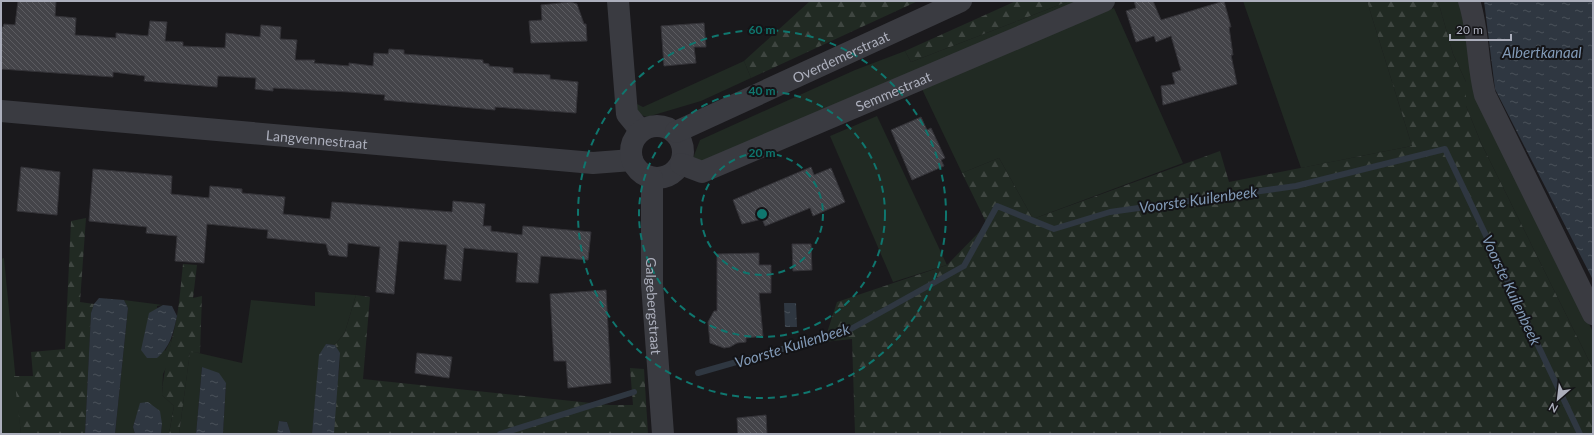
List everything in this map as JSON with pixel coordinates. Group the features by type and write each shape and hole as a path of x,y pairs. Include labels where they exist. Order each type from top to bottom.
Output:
{"street":[{"path":"618,1 627,114 641,131"},
{"name":"Overdemerstraat","path":"676,132 961,1"},
{"name":"Semmestraat","path":"681,164 702,172 1104,1"},
{"path":"1469,1 1473,13 1480,77 1485,95 1593,314"},
{"name":"Langvennestraat","path":"1,111 594,163 632,160"},
{"path":"659,125 668,127 676,132 684,147 684,156 681,164 674,172 664,178 652,178 637,168 632,160 631,150 634,139 641,131 649,126 659,125"},
{"name":"Galgebergstraat","path":"652,178 652,284 663,434"}],"green space":[{"path":"810,1 918,1 751,78 744,61"},
{"path":"1016,1 1069,1 911,62 905,51"},
{"path":"1069,1 1089,1 702,163 693,158 700,140 855,70 905,51 911,62"},
{"path":"1243,1 1367,1 1412,146 1301,168"},
{"path":"1367,1 1438,1 1453,54 1466,82 1466,106 1481,143 1593,369 1593,434 855,434 852,339 824,342 837,302 947,265 987,224 962,173 999,158 1033,219 1220,151 1229,182 1412,146"},
{"path":"1438,1 1465,1 1488,116 1593,332 1593,369 1481,143 1466,106 1466,82 1453,54"},
{"path":"1114,8 1183,163 1033,219 999,158 962,173 921,87"},
{"path":"744,61 751,78 701,101 647,117 640,114 637,108 635,103 643,107"},
{"path":"877,116 947,265 893,282 830,136"},
{"path":"86,218 80,302 94,304 91,313 85,434 21,434 14,376 33,376 31,352 65,349 71,221"},
{"path":"4,258 21,434 1,434 1,259"},
{"path":"183,264 197,265 193,298 202,296 200,353 190,352 179,434 169,434 174,406 162,395 166,366 177,316"},
{"path":"315,292 356,295 345,332 335,345 326,344 315,405 312,434 291,434 287,422 279,421 277,434 223,434 226,383 202,367 196,434 179,434 190,351 242,363 251,300 315,306"},
{"path":"356,295 370,297 363,379 610,405 633,405 630,368 644,369 648,434 334,434 336,393 340,363 338,351 335,345 345,332"},
{"path":"124,300 163,305 157,306 165,351 172,338 167,366 163,374 162,395 174,406 169,434 161,434 162,424 136,417 133,427 135,434 115,434 128,308"}],"water":[{"name":"Albertkanaal","path":"1484,1 1593,1 1593,280 1495,89"},
{"path":"99,298 124,300 128,308 115,434 85,434 91,313 94,304"},
{"path":"784,303 796,303 797,327 785,327"},
{"path":"163,305 172,306 177,316 173,334 165,349 157,358 147,358 141,350 149,313"},
{"path":"326,344 335,345 340,353 334,433 312,434 319,355"},
{"path":"202,367 219,373 226,383 223,434 196,434"},
{"path":"148,402 160,411 162,424 161,434 135,434 133,427 140,403"},
{"path":"279,421 287,422 291,434 277,434"}],"building":[{"path":"18,1 56,1 55,16 76,18 75,35 116,38 116,33 148,36 150,21 167,22 165,41 183,42 183,46 225,48 226,33 260,37 261,25 281,27 280,39 297,40 295,60 315,60 314,63 349,66 349,63 373,66 374,53 388,54 389,49 404,50 404,54 483,60 483,63 489,64 489,66 513,68 513,73 550,75 550,79 578,82 576,113 495,107 495,110 384,100 385,95 349,92 273,88 273,91 255,89 256,78 218,76 217,87 144,81 145,76 113,72 113,77 1,69 1,27 3,27 4,24 15,25"},
{"path":"1134,1 1153,1 1161,20 1224,1 1231,27 1229,27 1233,55 1231,55 1237,84 1163,105 1161,86 1175,84 1172,73 1181,70 1171,36 1156,42 1154,36 1136,42 1126,11 1136,8"},
{"path":"570,2 577,4 584,24 586,24 587,41 531,43 529,21 542,20 541,5"},
{"path":"704,23 706,47 694,47 696,63 664,66 661,26"},
{"path":"921,117 927,130 931,128 945,158 941,160 944,166 912,180 891,130"},
{"path":"21,167 60,172 57,215 17,211"},
{"path":"811,167 814,175 831,168 845,202 813,216 810,208 765,226 762,219 742,224 733,200"},
{"path":"93,169 172,176 171,194 209,198 210,186 242,189 242,193 285,197 283,214 330,219 332,202 452,212 453,201 485,204 483,226 491,226 491,231 522,235 523,226 591,232 588,260 541,256 538,283 516,282 518,253 464,248 461,281 444,279 447,245 399,241 394,294 376,292 380,247 348,243 347,257 329,255 326,244 267,238 268,230 207,224 204,263 175,261 177,236 146,233 147,227 89,221"},
{"path":"792,244 811,244 812,270 793,271"},
{"path":"759,253 759,265 771,265 771,293 759,293 763,336 746,338 746,342 737,343 730,347 724,348 710,343 708,322 714,311 717,311 717,254"},
{"path":"606,290 611,383 568,388 566,361 554,361 550,294"},
{"path":"417,353 452,357 449,378 415,373"},
{"path":"766,415 767,434 738,434 737,418"}],"waterway":[{"name":"Voorste Kuilenbeek","path":"698,373 849,330 964,266 997,206 1054,229 1110,212 1296,186 1445,149 1580,434"},
{"name":"Voorste Kuilenbeek","path":"500,434 634,392"}]}
